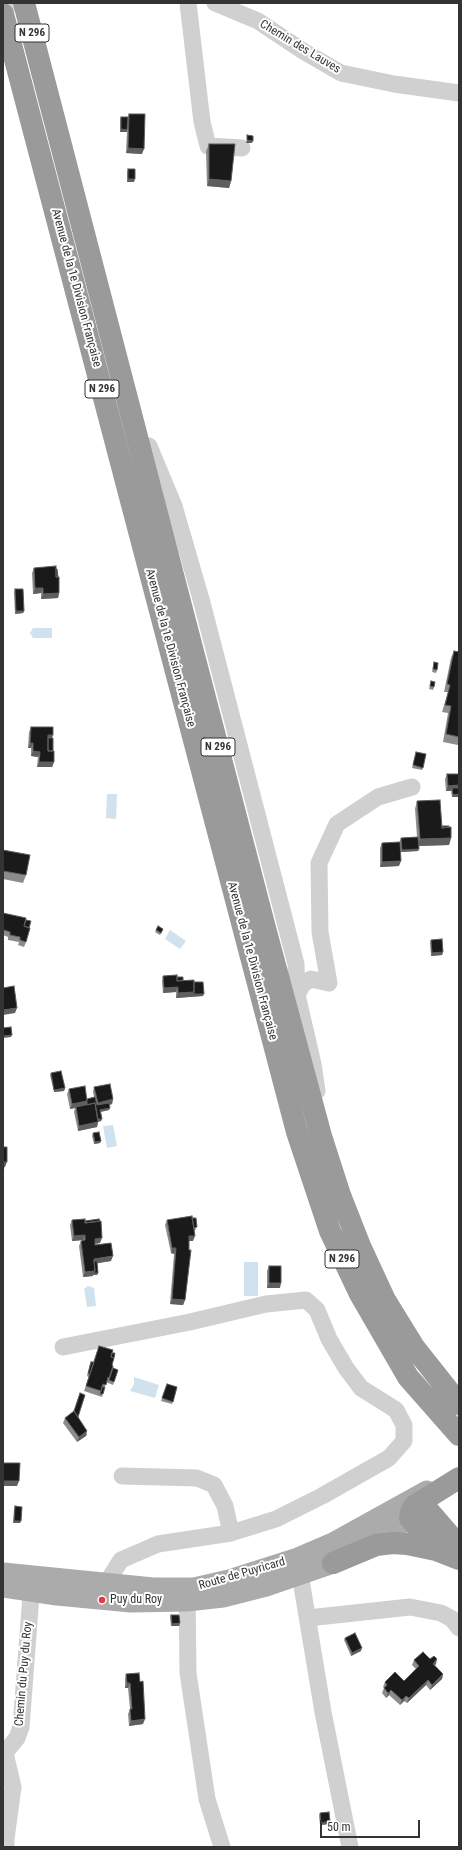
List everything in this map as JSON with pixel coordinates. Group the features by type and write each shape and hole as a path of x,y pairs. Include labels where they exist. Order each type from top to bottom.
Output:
{"highway":[{"name":"Avenue de la 1e Division Française","path":"24,3 265,928 327,1156 340,1195 360,1246 385,1300 414,1347 459,1404"},
{"name":"Avenue de la 1e Division Française","path":"3,14 297,1132 330,1231 377,1326 408,1377 457,1441"},
{"path":"417,1510 459,1478"},
{"path":"417,1510 459,1546"},
{"path":"417,1510 436,1550"},
{"path":"333,1563 376,1545 407,1544 436,1550 459,1559"}],"main road":[{"name":"Route de Puyricard","path":"21,1580 57,1595 104,1583 153,1588 187,1595 228,1595 266,1586 339,1540 459,1472"},
{"name":"Route de Puyricard","path":"3,1586 21,1580 76,1589 131,1602 165,1602 187,1595 209,1584 232,1585 299,1566 333,1563 386,1533 417,1510 459,1489"},
{"path":"299,1566 377,1527 417,1510"}],"street":[{"path":"188,3 202,122 208,146 242,148"},
{"name":"Chemin des Lauves","path":"215,3 258,21 303,51 341,73 394,84 459,93"},
{"path":"126,392 138,415 157,468 174,506 201,599 296,964 297,995 314,1064 327,1156"},
{"path":"297,995 303,984 311,979 329,983 320,932 319,863 337,824 378,797 412,787"},
{"path":"62,1347 190,1322 266,1304 306,1300 317,1310 329,1339 346,1368 361,1388 396,1410 404,1425 404,1441 389,1458 322,1496 276,1519 231,1533 158,1544 121,1560 109,1579 104,1583"},
{"path":"122,1476 197,1478 214,1485 225,1506 231,1533"},
{"path":"299,1566 323,1712 350,1847"},
{"name":"Chemin du Puy du Roy","path":"6,1847 13,1787 4,1754 17,1738 21,1727 21,1580"},
{"path":"57,1595 65,1600 76,1602 151,1608 165,1602"},
{"path":"187,1595 189,1681 207,1799 222,1847"},
{"path":"308,1618 410,1607 441,1613 452,1619 459,1628"}],"water":[{"path":"33,628 52,628 52,638 33,638 30,633"},
{"path":"107,794 117,794 116,819 106,818"},
{"path":"170,930 186,941 180,949 165,939"},
{"path":"113,1125 117,1146 107,1148 103,1126"},
{"path":"244,1262 258,1262 258,1296 244,1296"},
{"path":"88,1286 94,1288 96,1306 87,1307 84,1289"},
{"path":"134,1377 159,1385 155,1398 130,1391 134,1384"}],"building":[{"path":"129,114 145,114 144,149 128,148"},
{"path":"121,117 128,117 127,130 121,129"},
{"path":"247,135 253,136 253,141 247,140"},
{"path":"209,144 235,144 231,181 209,179"},
{"path":"128,169 135,169 135,179 128,179"},
{"path":"56,566 56,577 59,577 59,593 43,594 43,588 35,588 34,568"},
{"path":"57,569 58,577 56,577"},
{"path":"15,589 23,589 24,611 16,611"},
{"path":"454,651 459,652 459,737 446,734 451,706 445,705 450,685 447,684"},
{"path":"434,662 438,663 437,670 433,669"},
{"path":"431,681 435,682 434,687 430,686"},
{"path":"31,727 53,727 53,735 48,735 48,751 54,751 54,762 39,762 40,752 33,751 33,743 30,743"},
{"path":"48,738 53,738 53,751 48,751"},
{"path":"416,752 426,754 423,768 413,765"},
{"path":"447,774 459,774 459,785 448,786"},
{"path":"452,788 459,788 459,794 453,795"},
{"path":"440,800 442,828 451,827 451,838 420,839 417,801"},
{"path":"442,826 449,826 449,827 442,828"},
{"path":"418,837 419,849 402,850 401,838"},
{"path":"400,842 401,861 382,862 382,843"},
{"path":"3,850 30,855 26,875 3,871"},
{"path":"3,913 26,918 24,926 30,928 26,942 20,940 20,937 10,935 10,932 4,930 3,933"},
{"path":"26,920 31,921 29,928 24,926"},
{"path":"158,926 163,929 161,933 156,930"},
{"path":"442,939 443,952 432,953 431,940"},
{"path":"177,975 177,981 194,980 194,992 178,993 178,987 164,988 163,976"},
{"path":"177,977 183,977 183,980 177,981"},
{"path":"194,982 203,982 204,994 194,994"},
{"path":"14,986 17,1008 3,1010 3,988"},
{"path":"11,1027 12,1035 3,1036 3,1028"},
{"path":"61,1071 65,1088 54,1090 51,1073"},
{"path":"110,1084 113,1099 98,1103 94,1087"},
{"path":"85,1086 87,1101 72,1104 69,1089"},
{"path":"95,1097 97,1105 109,1103 110,1108 100,1110 102,1119 98,1119 95,1103 87,1105 87,1099"},
{"path":"95,1103 98,1122 79,1126 76,1107"},
{"path":"99,1132 101,1141 95,1142 93,1133"},
{"path":"3,1147 7,1147 7,1162 3,1162"},
{"path":"192,1216 195,1236 189,1236 189,1250 191,1250 185,1300 172,1299 176,1248 172,1248 167,1220"},
{"path":"192,1218 196,1218 197,1227 194,1228"},
{"path":"85,1219 85,1223 101,1221 102,1238 95,1239 95,1245 111,1243 113,1256 94,1259 95,1271 85,1272 81,1241 85,1240 85,1235 74,1236 72,1220"},
{"path":"99,1219 100,1221 85,1223 85,1221"},
{"path":"94,1261 97,1261 98,1273 94,1273"},
{"path":"269,1266 281,1266 281,1283 269,1283"},
{"path":"99,1346 113,1350 111,1357 114,1358 109,1378 108,1377 106,1385 103,1384 101,1391 86,1386"},
{"path":"112,1353 115,1353 114,1358 111,1357"},
{"path":"91,1362 94,1362 90,1374 88,1374"},
{"path":"113,1368 118,1370 114,1382 109,1380"},
{"path":"167,1384 177,1387 173,1402 162,1398"},
{"path":"102,1387 105,1387 103,1394 100,1394"},
{"path":"80,1393 85,1395 78,1417 74,1411"},
{"path":"74,1411 87,1431 79,1437 65,1418"},
{"path":"3,1463 20,1463 19,1481 3,1481"},
{"path":"15,1506 22,1507 21,1521 14,1521"},
{"path":"171,1615 179,1615 180,1623 172,1624"},
{"path":"355,1633 362,1648 352,1653 345,1638"},
{"path":"423,1652 430,1659 434,1656 437,1659 433,1664 443,1674 432,1685 428,1680 409,1698 406,1696 402,1700 391,1690 388,1693 384,1688 387,1685 385,1682 395,1672 404,1681 419,1666 414,1660"},
{"path":"139,1673 140,1682 143,1681 145,1719 131,1721 130,1709 132,1709 130,1683 127,1683 126,1674"},
{"path":"329,1812 330,1821 321,1823 320,1813"}],"tunnel":[{"path":"3,5 14,3"}],"place":[{"name":"Puy du Roy","path":"102,1600"}]}
